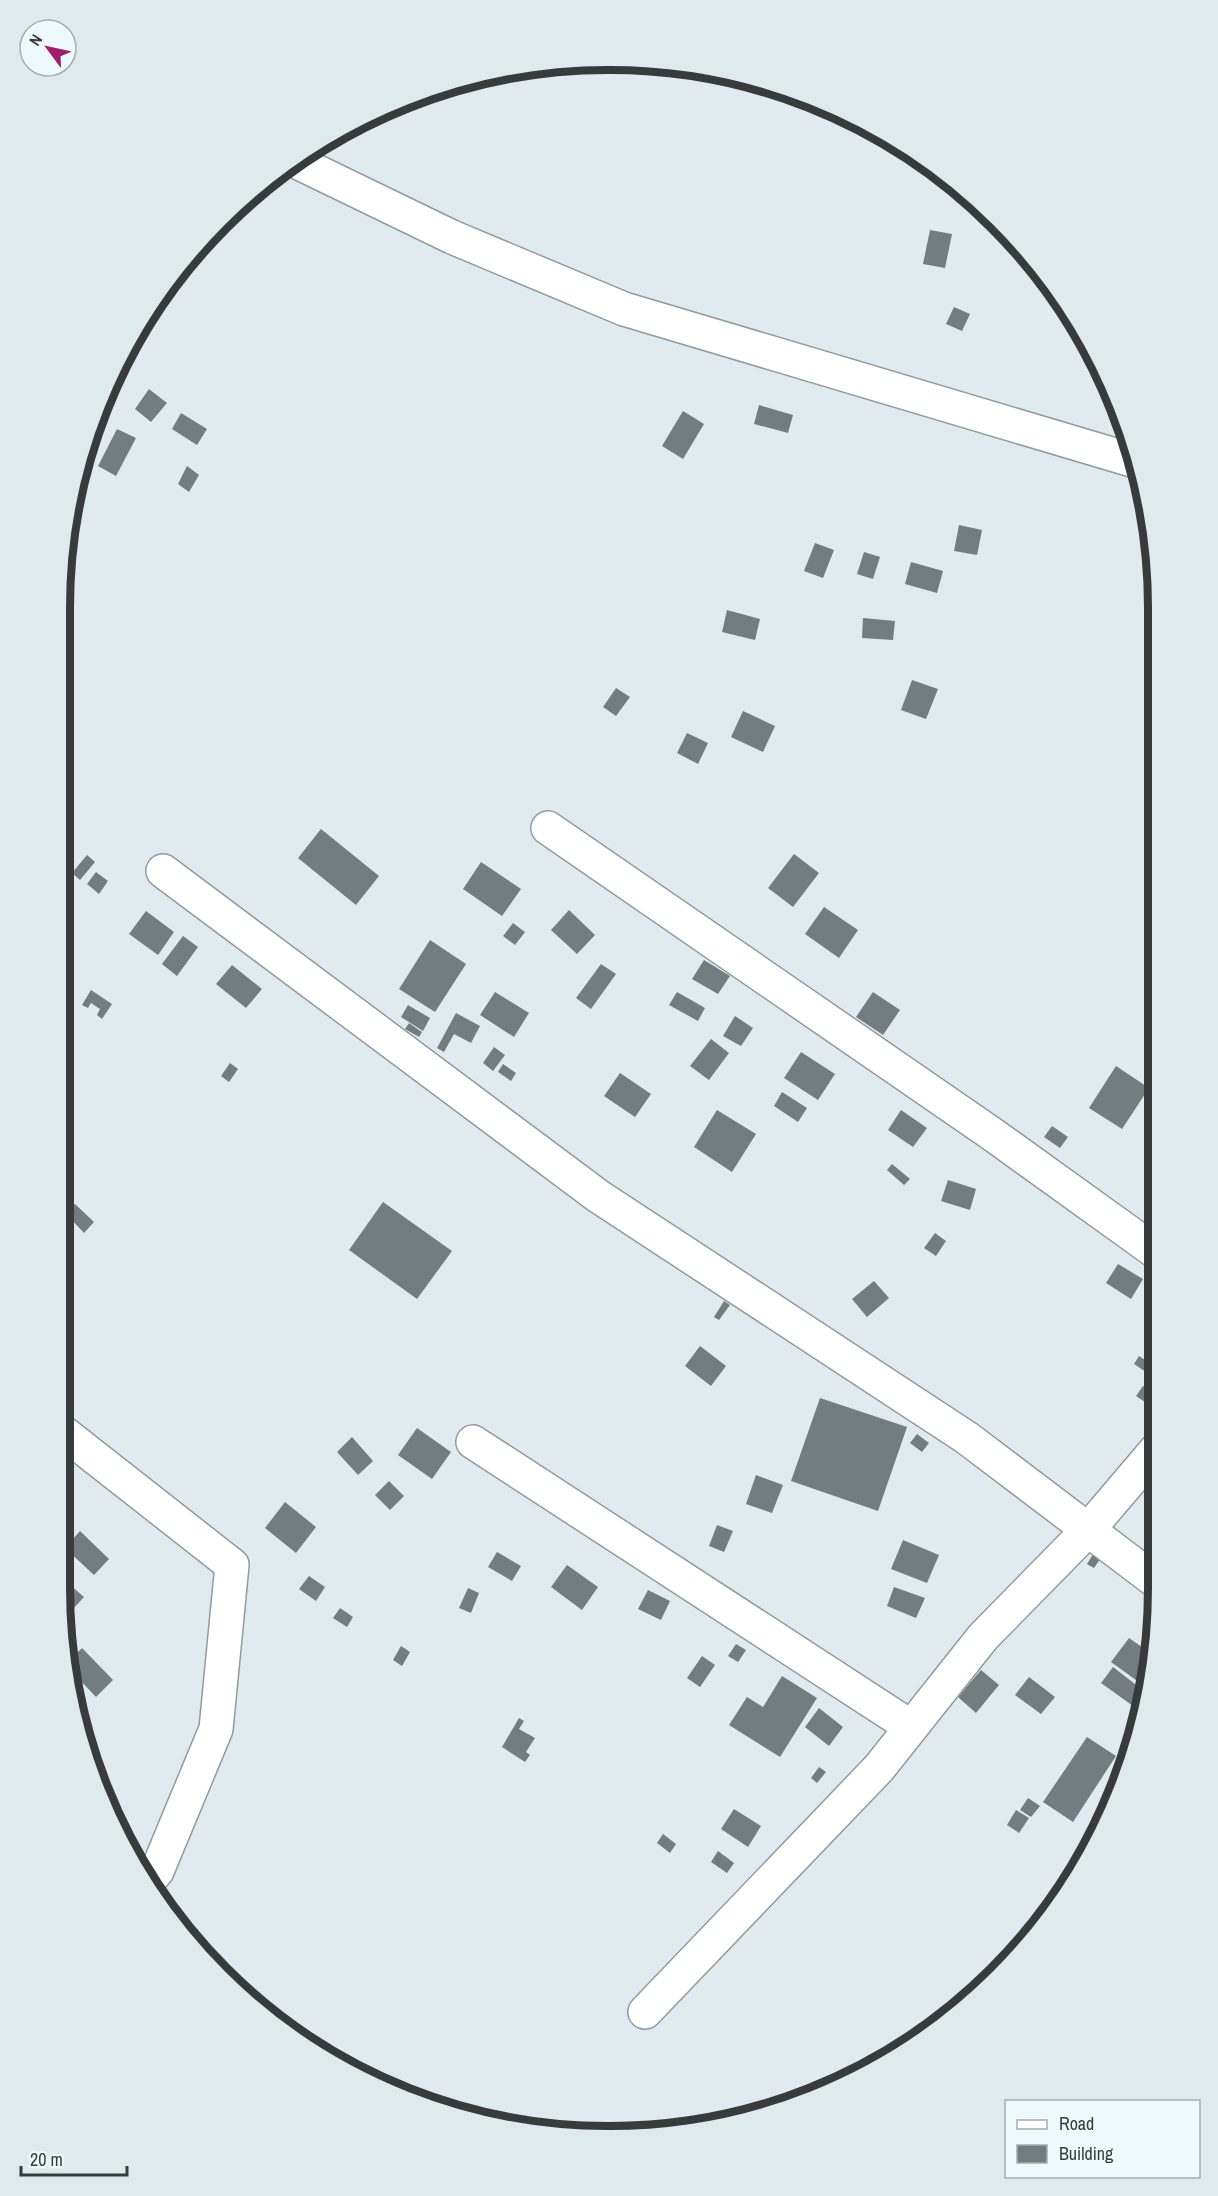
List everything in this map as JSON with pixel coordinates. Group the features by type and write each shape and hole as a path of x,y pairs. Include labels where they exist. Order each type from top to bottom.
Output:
{"street":[{"path":"304,165 452,237 624,309 1125,458"},
{"path":"548,828 992,1134 1148,1246"},
{"path":"163,871 598,1197 967,1438 1148,1574"},
{"path":"70,1438 232,1565 216,1729 154,1874"},
{"path":"473,1442 910,1727"},
{"path":"645,2012 879,1768 983,1637 1088,1530 1148,1459"}],"building":[{"path":"930,230 952,234 945,268 923,264"},
{"path":"954,307 970,314 962,331 946,324"},
{"path":"149,389 167,403 151,422 135,409"},
{"path":"759,405 793,415 788,433 754,424"},
{"path":"683,411 704,424 683,459 662,446"},
{"path":"181,413 207,429 197,445 172,429"},
{"path":"117,429 136,438 116,476 98,466"},
{"path":"187,466 199,475 189,492 178,484"},
{"path":"959,525 982,530 977,555 954,551"},
{"path":"815,543 834,550 823,578 804,571"},
{"path":"864,552 880,557 873,579 857,574"},
{"path":"911,562 943,571 937,593 905,584"},
{"path":"727,610 760,619 755,640 722,632"},
{"path":"863,618 895,621 893,640 862,638"},
{"path":"912,680 938,689 926,719 901,710"},
{"path":"616,688 630,697 616,716 603,707"},
{"path":"743,711 775,726 763,752 731,737"},
{"path":"687,733 708,743 698,764 677,753"},
{"path":"321,829 379,876 356,905 298,858"},
{"path":"794,854 819,873 793,907 768,888"},
{"path":"87,855 95,862 80,880 72,873"},
{"path":"481,862 521,889 502,916 463,889"},
{"path":"96,872 108,881 99,894 87,884"},
{"path":"824,907 858,930 839,958 805,934"},
{"path":"569,910 595,935 577,954 551,930"},
{"path":"146,911 174,932 158,955 129,934"},
{"path":"513,923 525,932 515,945 503,936"},
{"path":"183,936 198,947 177,976 162,964"},
{"path":"430,940 466,964 435,1012 399,989"},
{"path":"704,960 730,976 718,994 692,979"},
{"path":"601,964 616,974 591,1009 576,998"},
{"path":"232,965 262,989 246,1008 216,984"},
{"path":"91,990 112,1004 102,1019 97,1015 100,1009 91,1003 88,1008 82,1005"},
{"path":"495,992 529,1013 514,1037 480,1015"},
{"path":"677,992 705,1008 698,1021 669,1005"},
{"path":"873,992 900,1010 883,1035 856,1017"},
{"path":"408,1005 430,1018 423,1031 401,1017"},
{"path":"456,1013 480,1026 471,1043 454,1034 444,1052 437,1048"},
{"path":"735,1016 753,1028 741,1046 723,1036"},
{"path":"409,1023 422,1032 419,1037 405,1029"},
{"path":"711,1039 729,1053 709,1080 690,1066"},
{"path":"494,1047 505,1055 493,1071 483,1063"},
{"path":"801,1052 835,1074 818,1100 784,1078"},
{"path":"230,1063 238,1069 229,1082 221,1076"},
{"path":"503,1064 516,1073 511,1081 498,1072"},
{"path":"1116,1066 1148,1087 1122,1129 1089,1108"},
{"path":"620,1073 651,1094 635,1117 604,1096"},
{"path":"782,1092 807,1108 798,1122 774,1106"},
{"path":"717,1110 756,1134 732,1172 694,1147"},
{"path":"901,1110 927,1128 913,1147 888,1130"},
{"path":"1052,1126 1068,1137 1060,1148 1044,1137"},
{"path":"892,1164 910,1179 904,1185 887,1170"},
{"path":"948,1180 976,1189 970,1210 941,1201"},
{"path":"383,1202 452,1251 417,1299 349,1250"},
{"path":"75,1204 94,1222 84,1233 70,1218 70,1208"},
{"path":"935,1233 946,1241 936,1256 924,1248"},
{"path":"1118,1264 1143,1279 1131,1299 1106,1283"},
{"path":"874,1281 889,1298 867,1317 852,1299"},
{"path":"724,1301 730,1305 719,1320 714,1317"},
{"path":"700,1346 726,1366 711,1386 685,1366"},
{"path":"1139,1356 1148,1362 1148,1369 1146,1372 1134,1364"},
{"path":"1143,1386 1148,1390 1148,1404 1136,1396"},
{"path":"820,1398 907,1427 878,1511 791,1481"},
{"path":"417,1428 451,1452 432,1479 398,1455"},
{"path":"917,1434 929,1443 922,1452 910,1443"},
{"path":"352,1437 373,1461 358,1475 337,1452"},
{"path":"756,1475 783,1485 772,1513 746,1504"},
{"path":"389,1481 404,1496 390,1510 375,1495"},
{"path":"285,1502 316,1527 296,1553 265,1528"},
{"path":"717,1525 733,1531 724,1552 709,1546"},
{"path":"80,1531 109,1559 94,1575 70,1553 70,1542"},
{"path":"903,1540 939,1555 927,1583 891,1569"},
{"path":"1097,1548 1104,1553 1094,1568 1087,1564"},
{"path":"497,1552 521,1566 512,1581 488,1567"},
{"path":"567,1565 598,1587 582,1610 551,1587"},
{"path":"309,1576 325,1587 316,1601 299,1589"},
{"path":"70,1585 84,1597 71,1609"},
{"path":"894,1587 925,1598 916,1618 887,1606"},
{"path":"468,1588 479,1593 471,1613 459,1608"},
{"path":"648,1590 670,1601 661,1620 638,1609"},
{"path":"340,1608 353,1617 347,1627 333,1618"},
{"path":"1129,1638 1144,1648 1139,1682 1111,1662"},
{"path":"736,1644 746,1650 738,1662 728,1656"},
{"path":"401,1646 410,1652 402,1666 393,1660"},
{"path":"82,1648 113,1680 96,1697 79,1679 75,1655"},
{"path":"702,1656 715,1665 700,1687 687,1678"},
{"path":"1113,1667 1138,1686 1134,1705 1133,1706 1101,1683"},
{"path":"981,1670 999,1685 976,1713 958,1697"},
{"path":"782,1676 817,1698 780,1757 729,1725 747,1697 763,1707"},
{"path":"1029,1677 1055,1697 1041,1714 1015,1695"},
{"path":"819,1708 843,1727 829,1746 805,1727"},
{"path":"519,1718 524,1721 519,1729 535,1738 526,1752 530,1755 525,1762 502,1747"},
{"path":"1087,1737 1116,1756 1073,1822 1043,1802"},
{"path":"819,1767 826,1772 817,1783 811,1778"},
{"path":"1028,1798 1040,1806 1031,1817 1020,1810"},
{"path":"734,1809 761,1826 748,1847 721,1829"},
{"path":"1016,1810 1029,1818 1019,1833 1007,1825"},
{"path":"663,1834 676,1844 670,1853 657,1843"},
{"path":"718,1851 734,1863 727,1873 711,1862"}]}
